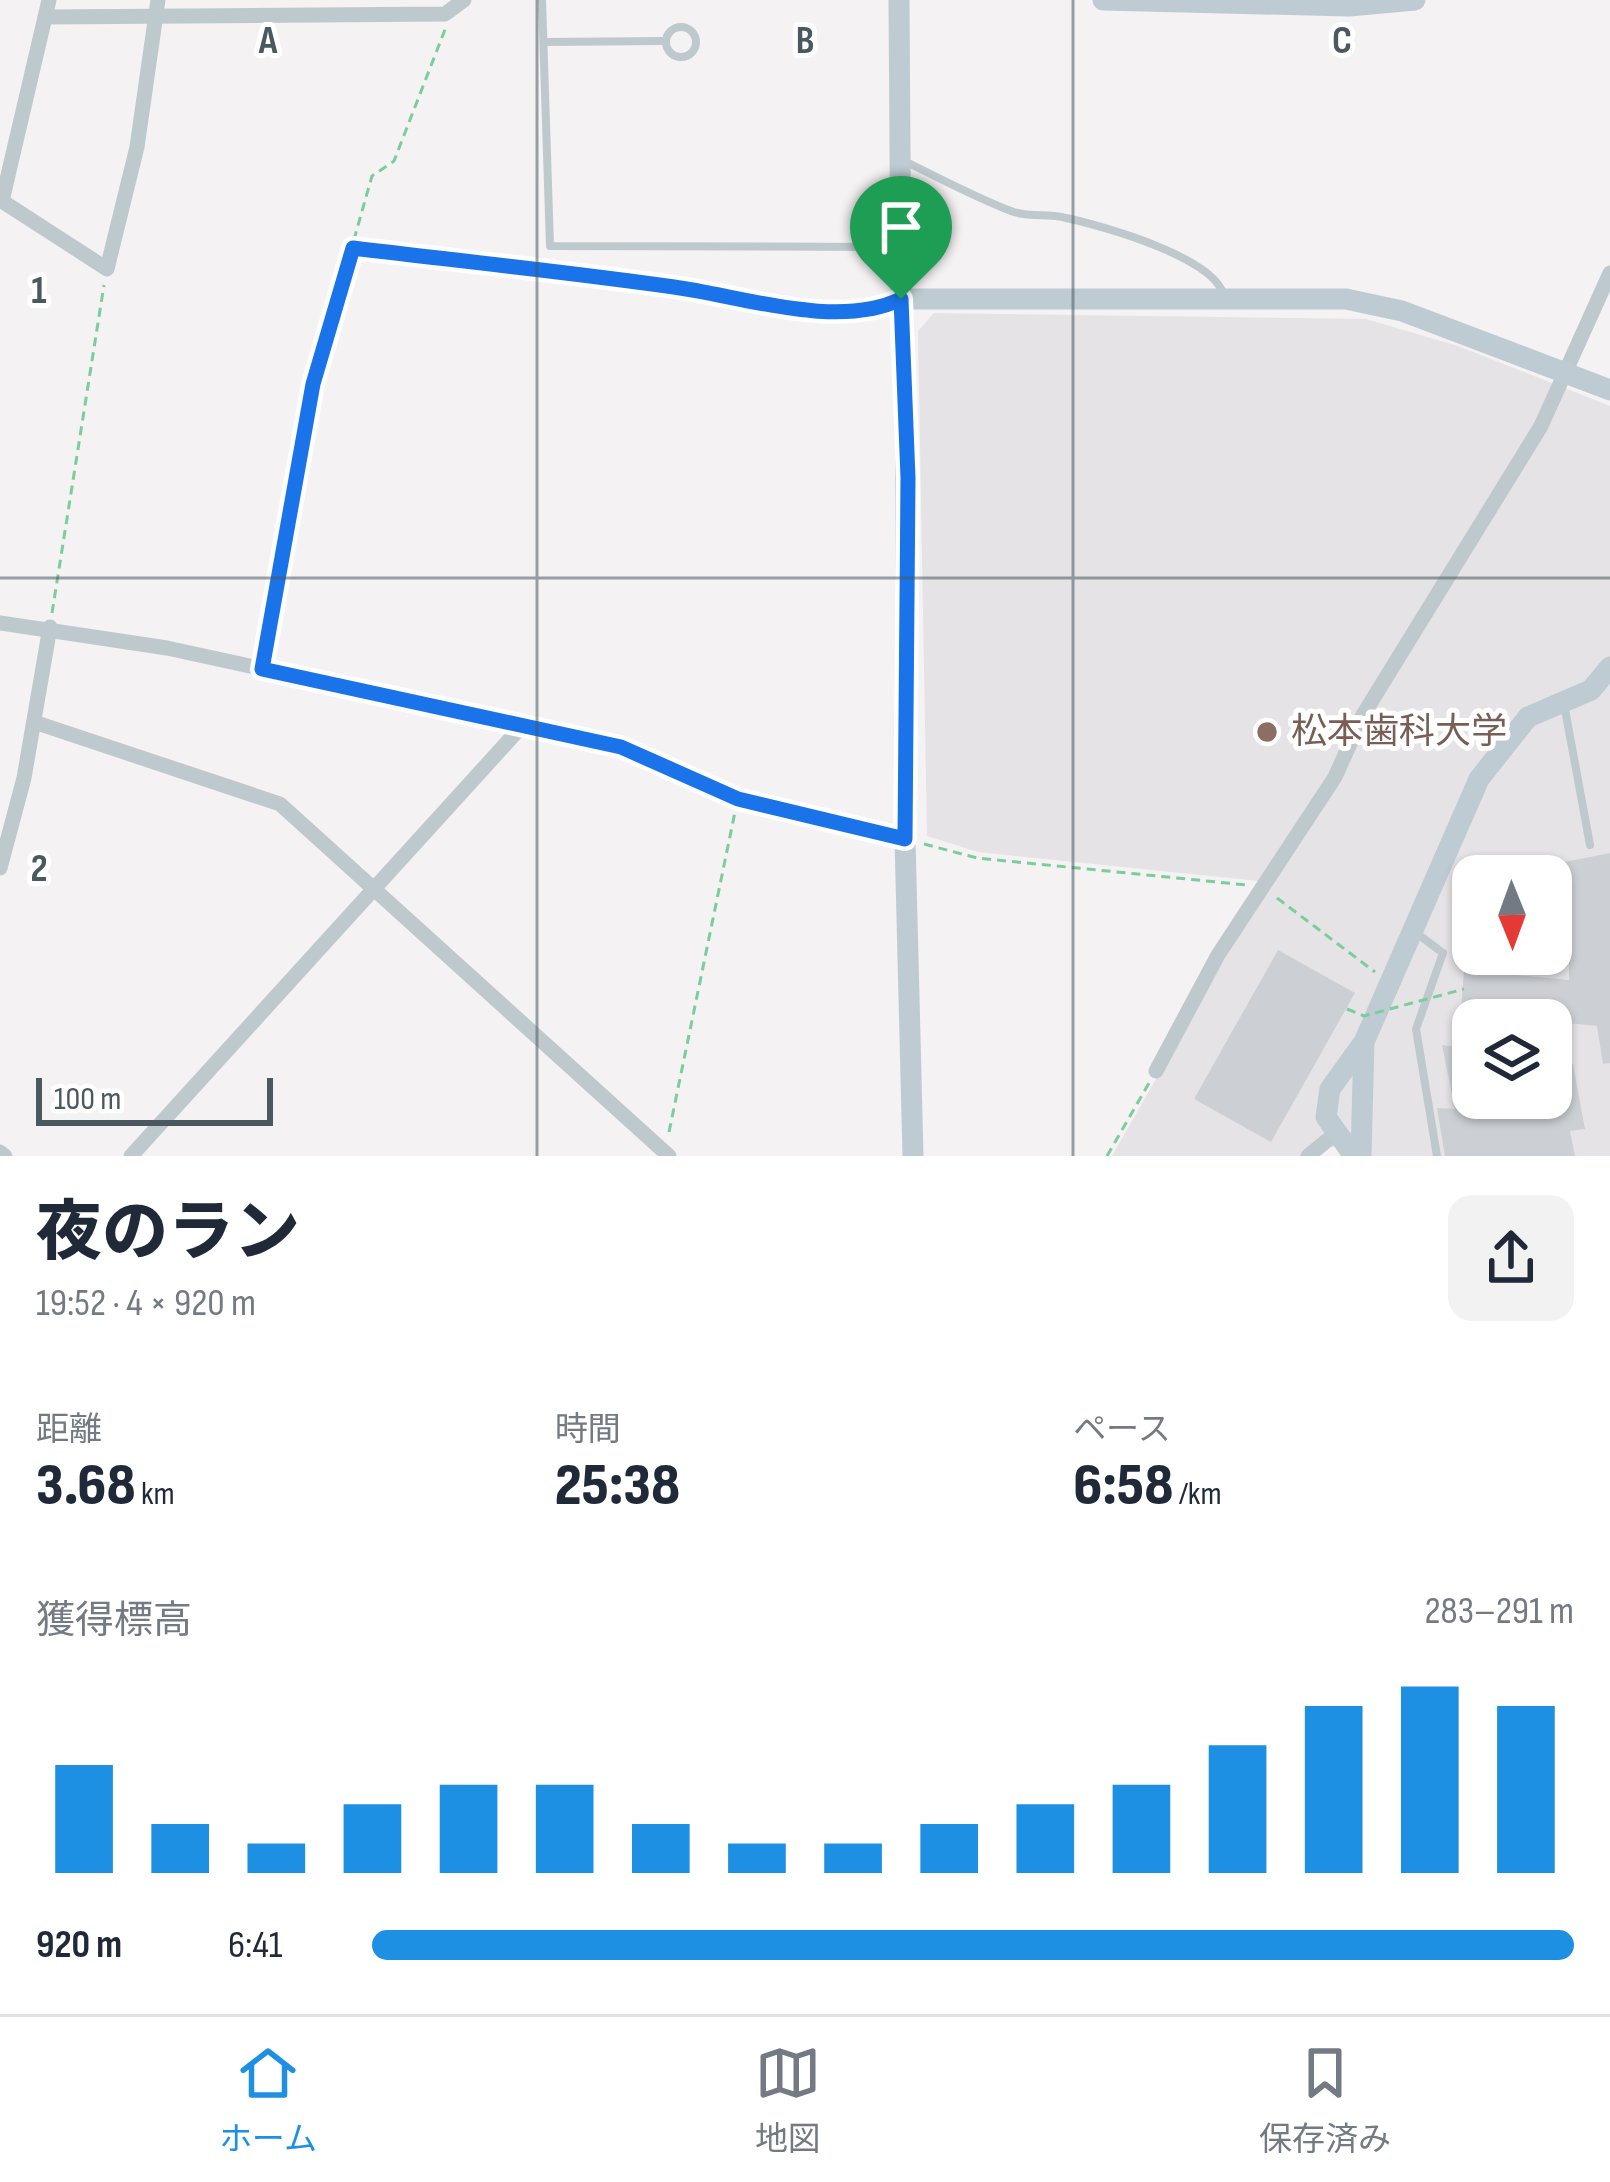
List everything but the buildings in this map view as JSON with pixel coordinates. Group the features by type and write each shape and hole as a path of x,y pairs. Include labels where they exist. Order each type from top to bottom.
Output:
{"street":[{"path":"157,8 137,147 107,269 2,201 47,9 157,8 445,14 464,0"},
{"path":"899,0 897,158 906,405 905,839 913,1156"},
{"path":"1103,0 1349,6 1415,0"},
{"path":"1156,1071 1262,887 1336,777 1363,715 1541,426 1610,273"},
{"path":"901,299 1346,299 1402,311 1610,390"},
{"path":"0,623 50,627 262,669 621,747 738,799 905,839"},
{"path":"0,868 34,722 50,627"},
{"path":"1358,1156 1335,1134 1325,1108 1330,1089 1364,1042 1492,760 1528,718 1591,690 1610,667"},
{"path":"34,722 280,804 667,1154"},
{"path":"131,1156 522,726"},
{"path":"1358,1156 1364,1042"},
{"path":"1308,1156 1335,1134"}],"lane":[{"path":"542,0 545,240 550,246 900,248"},
{"path":"544,42 665,41 679,26 689,29 696,42 690,55 680,58 671,54 665,41"},
{"path":"897,158 1016,214 1064,217 1189,260 1211,271 1223,286 1224,300"},
{"path":"1564,703 1590,845"},
{"path":"1414,931 1443,953 1416,1029 1437,1156"}],"path":[{"path":"262,669 313,384 372,176 394,160 446,29 445,14"},
{"path":"353,248 680,288 780,308 884,308 901,299"},
{"path":"50,627 107,269"},
{"path":"667,1154 738,799"},
{"path":"905,839 977,858 1262,887 1390,983"},
{"path":"1347,1009 1364,1016 1464,989"},
{"path":"1107,1156 1156,1071"}],"shaded area":[{"name":"松本歯科大学","path":"934,313 1366,319 1458,346 1610,406 1610,1156 1342,1156 1335,1146 1302,1156 1112,1156 1260,897 1271,888 1259,881 978,852 927,836 918,331"}],"place":[{"name":"松本歯科大学","path":"1267,732"}],"route":[{"path":"353,248 680,288 780,308 884,308 901,299 908,478 905,839 738,799 621,747 262,669 289,540 313,384 353,248"}]}
